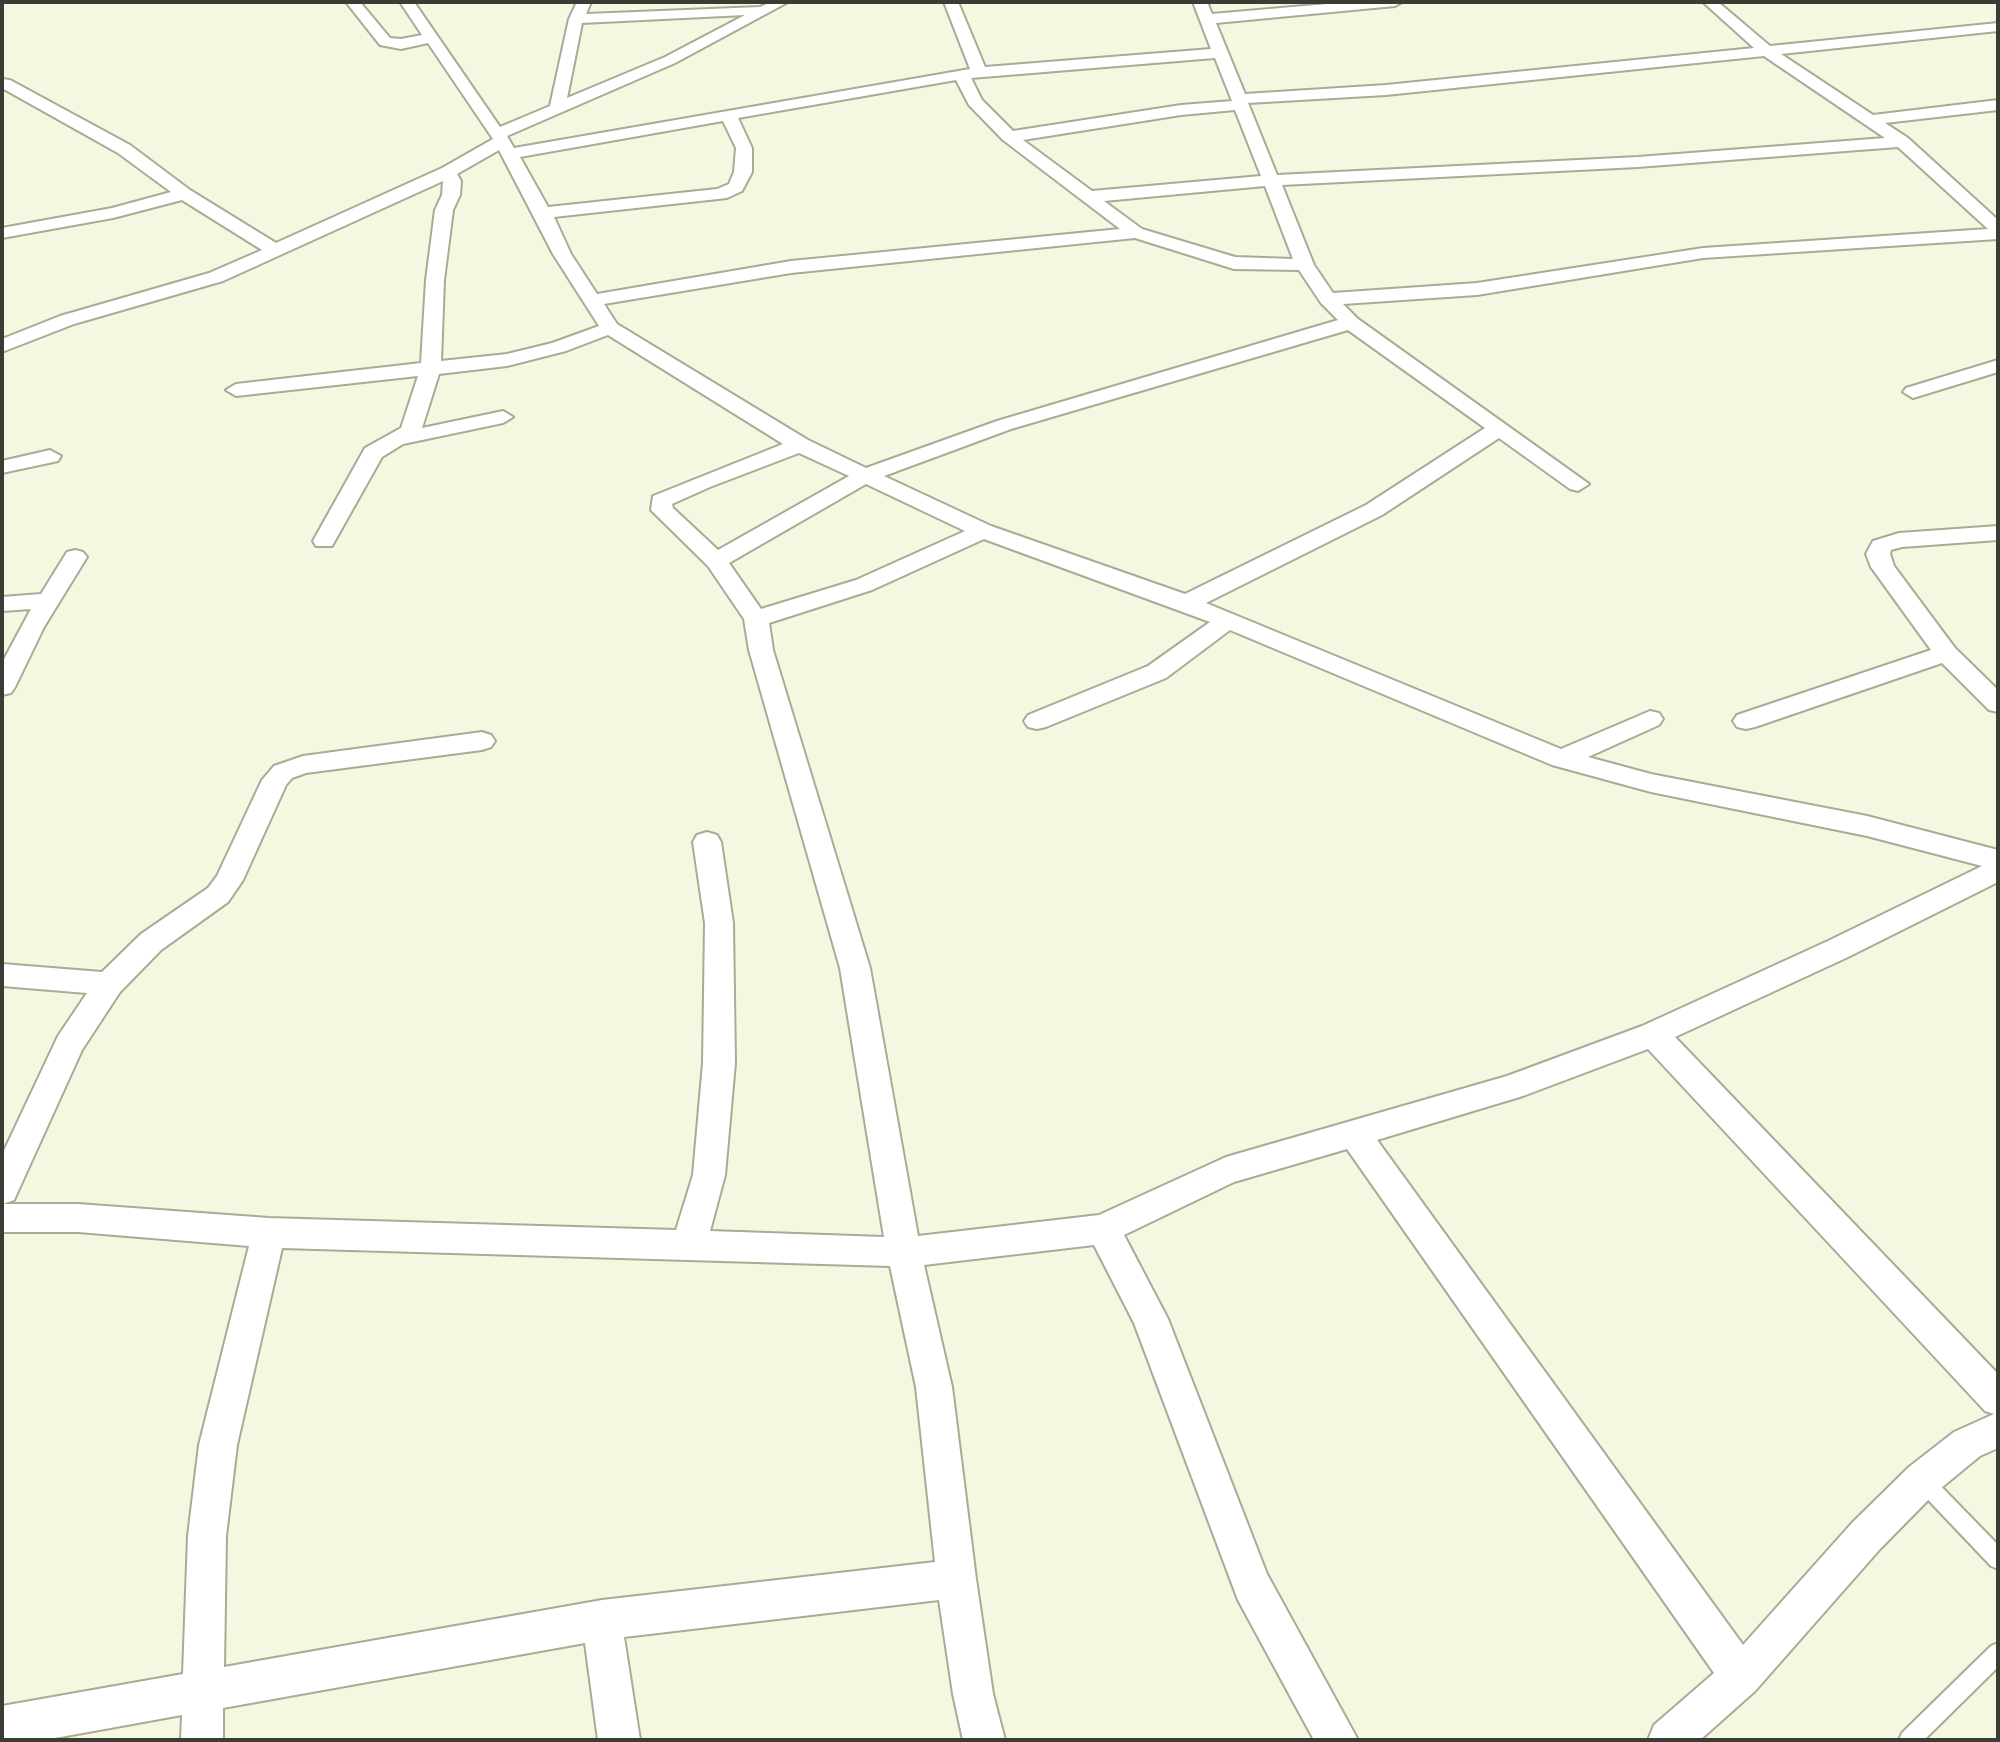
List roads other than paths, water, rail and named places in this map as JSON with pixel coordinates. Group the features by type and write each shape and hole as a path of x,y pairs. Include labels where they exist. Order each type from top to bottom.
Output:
{"street":[{"path":"353,2 384,42 401,44 432,38"},
{"path":"407,2 503,143 543,213 562,254 610,328 800,445 983,531 1186,603 1561,760 1651,783 1867,826 1998,860"},
{"path":"556,109 576,19 584,2"},
{"path":"2,346 67,320 216,277 448,172 503,143 556,109 670,60 781,2"},
{"path":"951,2 975,102 1009,137 1136,233 1234,263 1305,265"},
{"path":"1395,2 1204,10 1305,265 1328,299 1351,323 1578,484"},
{"path":"1710,2 1769,53 1873,120 1902,142 1998,231"},
{"path":"576,19 764,10"},
{"path":"1009,137 1240,102 1769,53 1998,27"},
{"path":"503,143 728,114 970,73 1219,53"},
{"path":"4,83 60,111 124,149 184,194 275,250"},
{"path":"1873,120 1998,105"},
{"path":"543,213 721,194 736,187 743,172 744,148 728,114"},
{"path":"1088,197 1272,180 1638,162 1902,142"},
{"path":"403,438 410,431 432,368 437,261 452,181 448,172"},
{"path":"2,233 113,213 184,194"},
{"path":"1328,299 1477,289 1703,253 1998,231"},
{"path":"593,300 791,267 1136,233"},
{"path":"716,561 865,476 1004,425 1297,335 1351,323"},
{"path":"236,390 532,355 610,328"},
{"path":"1913,392 1998,366"},
{"path":"324,541 373,453 403,438 503,417"},
{"path":"1186,603 1374,510 1497,429"},
{"path":"800,445 690,486 661,501 663,510 716,561 756,619 761,650 855,968 904,1252 934,1387 956,1580 973,1694 984,1740"},
{"path":"2,467 50,456"},
{"path":"756,619 864,585 983,531"},
{"path":"1998,533 1899,540 1881,545 1878,554 1883,567 1946,653 1998,704"},
{"path":"2,687 32,627 75,557"},
{"path":"2,604 50,600"},
{"path":"1037,721 1157,671 1227,621"},
{"path":"1746,722 1946,653"},
{"path":"1561,760 1650,719"},
{"path":"2,1190 69,1045 108,984 151,942 218,895 229,880 275,780 283,772 303,765 482,741"},
{"path":"689,1245 709,1175 719,1063 719,923 707,842"},
{"path":"2,1218 78,1218 270,1233 904,1252 1103,1229 1226,1171 1512,1087 1653,1034 1838,949 1998,870"},
{"path":"2,975 108,984"},
{"path":"1653,1034 1998,1399"},
{"path":"1355,1135 1741,1677"},
{"path":"1103,1229 1150,1320 1252,1586 1337,1740"},
{"path":"202,1740 206,1536 218,1445 270,1233"},
{"path":"1669,1740 1741,1677 1866,1536 1922,1480 1967,1444 1998,1430"},
{"path":"2,1727 602,1620 956,1580"},
{"path":"602,1620 619,1740"}],"lane":[{"path":"1922,1480 1998,1559"},
{"path":"1909,1740 1998,1653"}]}
